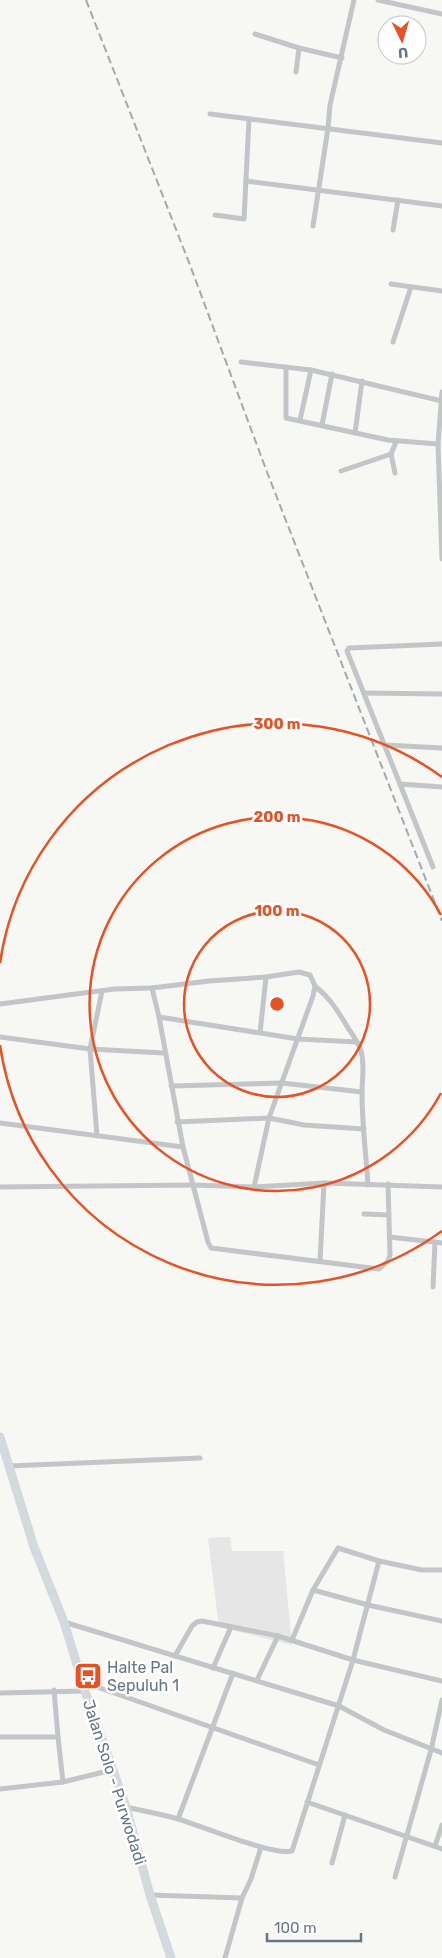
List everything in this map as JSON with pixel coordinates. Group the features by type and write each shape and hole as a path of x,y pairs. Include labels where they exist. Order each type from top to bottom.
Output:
{"main road":[{"name":"Jalan Solo - Purwodadi","path":"0,1437 34,1548 64,1622 112,1770 126,1807 163,1938 171,1958"}],"street":[{"path":"313,226 320,189 330,105 354,0"},
{"path":"378,0 442,14"},
{"path":"255,34 299,48 342,58"},
{"path":"296,72 299,48"},
{"path":"210,114 442,143"},
{"path":"215,215 244,218 249,119"},
{"path":"246,181 442,206"},
{"path":"394,230 398,200"},
{"path":"391,284 442,291"},
{"path":"393,342 411,287"},
{"path":"241,362 312,370 442,401"},
{"path":"286,366 285,416 396,442 438,444"},
{"path":"300,420 312,370"},
{"path":"322,424 332,374"},
{"path":"355,433 362,381"},
{"path":"442,392 438,444 442,558"},
{"path":"395,473 391,454 396,442"},
{"path":"341,471 391,454"},
{"path":"433,867 348,651 349,648 442,644"},
{"path":"364,692 442,694"},
{"path":"385,745 442,748"},
{"path":"400,784 442,787"},
{"path":"0,1004 102,991 305,973 310,975 315,986 334,1004 357,1042 363,1062 362,1092 368,1185"},
{"path":"260,1033 266,977"},
{"path":"254,1187 270,1118 315,986"},
{"path":"152,988 159,1017 177,1122 211,1248 379,1269 389,1259 388,1184"},
{"path":"96,1136 90,1049 102,991"},
{"path":"159,1017 298,1039 357,1042"},
{"path":"0,1037 90,1049 164,1053"},
{"path":"170,1086 282,1083 362,1092"},
{"path":"177,1122 270,1118 304,1125 364,1130"},
{"path":"0,1123 183,1147"},
{"path":"320,1261 324,1183"},
{"path":"0,1186 193,1185 254,1187 324,1183 442,1186"},
{"path":"364,1214 389,1215"},
{"path":"390,1237 442,1243"},
{"path":"433,1287 435,1242"},
{"path":"8,1466 200,1458"},
{"path":"292,1640 313,1590 338,1548 422,1570 442,1570"},
{"path":"126,1807 178,1819 261,1847 287,1852 292,1851 353,1660 379,1560"},
{"path":"313,1590 368,1606 442,1621"},
{"path":"64,1622 339,1706 384,1730 442,1754"},
{"path":"175,1656 192,1626 197,1622 205,1622 278,1636 353,1660 442,1681"},
{"path":"213,1668 231,1627"},
{"path":"257,1680 278,1636"},
{"path":"178,1819 233,1673"},
{"path":"0,1693 84,1686 214,1726 320,1764"},
{"path":"54,1690 63,1782"},
{"path":"395,1877 431,1750 442,1700"},
{"path":"0,1737 58,1737"},
{"path":"0,1789 63,1782 112,1770"},
{"path":"307,1802 442,1849"},
{"path":"332,1863 345,1815"},
{"path":"435,1846 442,1825"},
{"path":"225,1958 242,1898 251,1879 261,1847"},
{"path":"150,1894 242,1898"}],"shaded area":[{"path":"230,1537 232,1551 283,1551 292,1645 219,1627 208,1538"}],"railway":[{"path":"86,0 442,921"}],"place":[{"name":"Halte Pal Sepuluh 1","path":"88,1676"}]}
